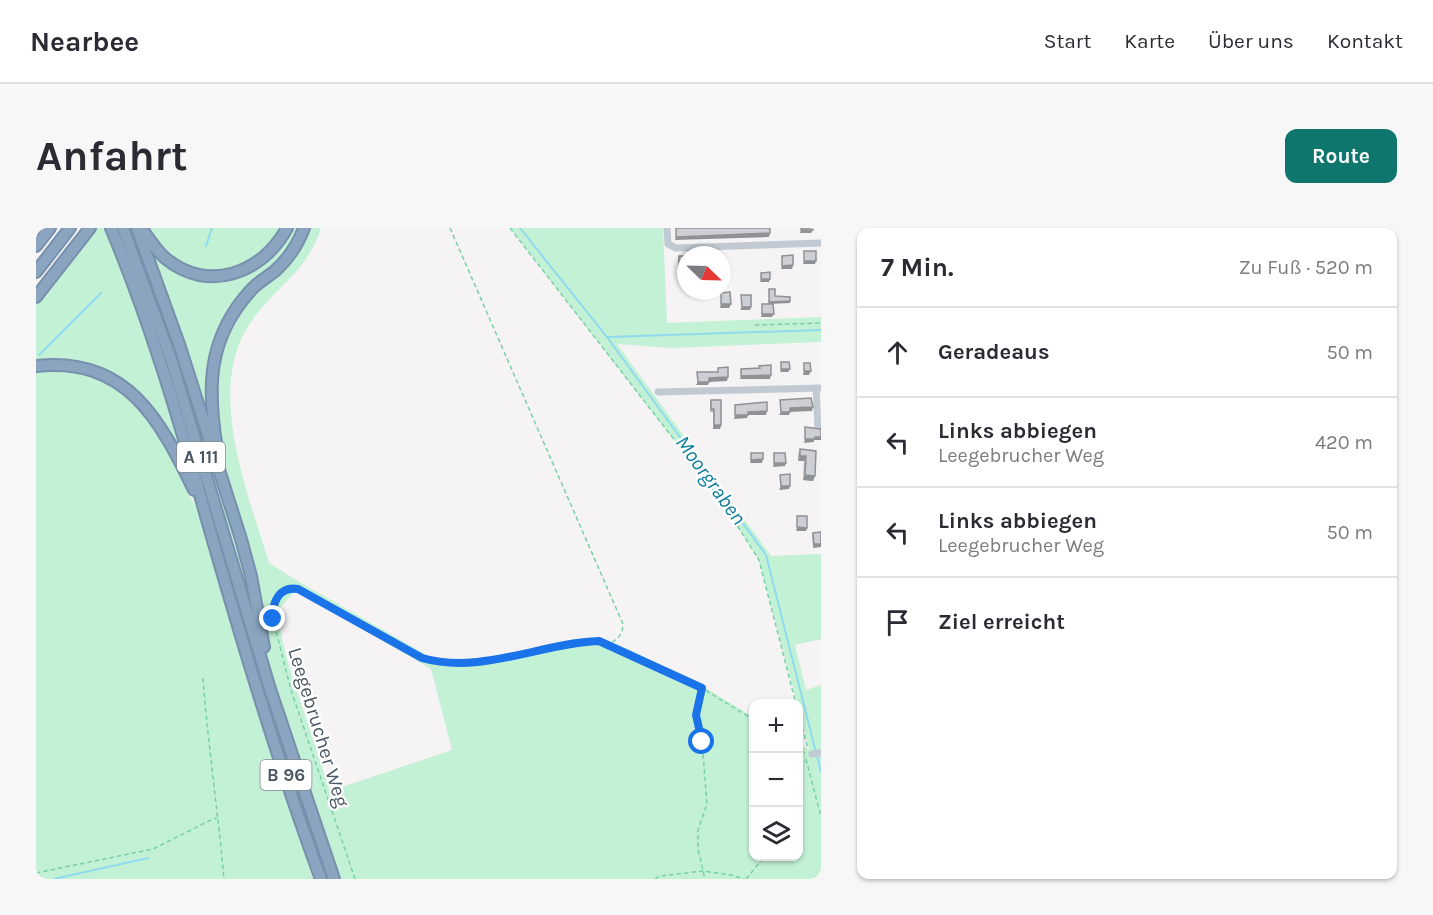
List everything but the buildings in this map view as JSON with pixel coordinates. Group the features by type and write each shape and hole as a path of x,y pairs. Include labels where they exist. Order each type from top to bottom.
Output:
{"highway":[{"path":"36,246 50,228"},
{"path":"36,272 70,228"},
{"path":"36,297 90,228"},
{"name":"A 111","path":"123,228 171,359 270,689"},
{"path":"140,228 248,563 270,689"},
{"path":"140,228 158,251 171,262 189,271 213,276 234,273 256,264 274,248 287,228"},
{"path":"223,482 210,398 212,369 220,337 252,288 277,270 291,254 304,228"},
{"name":"A 111","path":"112,232 159,358 206,514"},
{"path":"36,366 58,365 85,369 108,378 135,396 162,428 206,514"},
{"name":"B 96","path":"206,514 256,681 321,879"},
{"name":"B 96","path":"270,689 334,879"}],"street":[{"path":"667,228 668,244 676,248 821,243"},
{"path":"658,392 818,388 818,428"}],"path":[{"path":"450,228 623,624 623,631 619,638 608,644"},
{"path":"510,228 721,500 759,560 795,699"},
{"path":"754,325 821,322"},
{"name":"Leegebrucher Weg","path":"355,879 286,675 272,614 275,600 280,593 288,589 298,589 422,658 439,663 493,660 599,641 702,688 749,717"},
{"path":"203,678 209,750 225,879"},
{"path":"702,688 696,715 702,742 707,804 698,830 698,849 705,879"},
{"path":"803,726 814,755 821,817"},
{"path":"803,769 814,755"},
{"path":"36,873 153,849 219,818"},
{"path":"655,879 660,876 686,875 703,871 745,879 761,861"},
{"path":"752,873 752,879"}],"green space":[{"path":"94,228 104,228 109,241 120,228 321,228 308,257 253,319 238,346 231,375 234,440 269,563 427,655 441,660 492,657 572,640 599,638 628,649 699,684 749,715 749,861 803,861 803,746 809,749 803,726 803,699 796,699 759,560 721,501 510,228 663,228 667,323 821,317 821,342 671,348 617,344 771,556 821,554 821,639 795,645 806,690 821,685 821,879 36,879 36,371 64,371 88,375 121,392 135,404 158,434 177,467 194,504 182,457 161,419 142,396 127,384 36,362 36,302","holes":["296,590 431,669 452,750 330,791 287,660 276,612"]}],"waterway":[{"path":"206,246 212,228"},
{"name":"Moorgraben","path":"520,228 607,337 766,555 821,772"},
{"path":"39,355 101,293"},
{"path":"608,337 821,330"},
{"path":"54,879 148,858"}],"route":[{"path":"273,619 273,606 280,593 292,588 298,589 422,658 439,663 493,660 599,641 702,688 696,715 702,742"}]}
